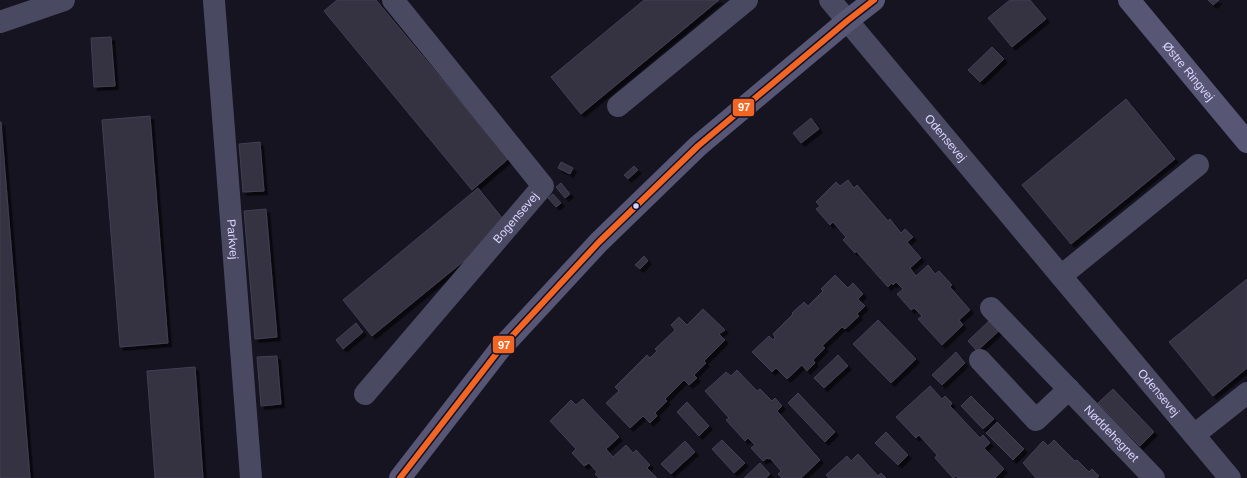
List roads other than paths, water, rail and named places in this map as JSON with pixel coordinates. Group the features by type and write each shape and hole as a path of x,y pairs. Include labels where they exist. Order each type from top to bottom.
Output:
{"street":[{"path":"0,22 64,0"},
{"name":"Bogensevej","path":"365,394 543,186 393,0"},
{"path":"618,106 747,0"},
{"name":"Odensevej","path":"830,0 1230,478"},
{"path":"400,478 500,349 599,242 698,146 874,0"},
{"name":"Østre Ringvej","path":"1129,0 1247,142"},
{"name":"Parkvej","path":"214,1 251,478"},
{"path":"1061,276 1198,165"},
{"name":"Nøddehegnet","path":"991,308 1154,478"},
{"path":"980,360 1036,420 1069,389"},
{"path":"1194,435 1247,393"}]}
